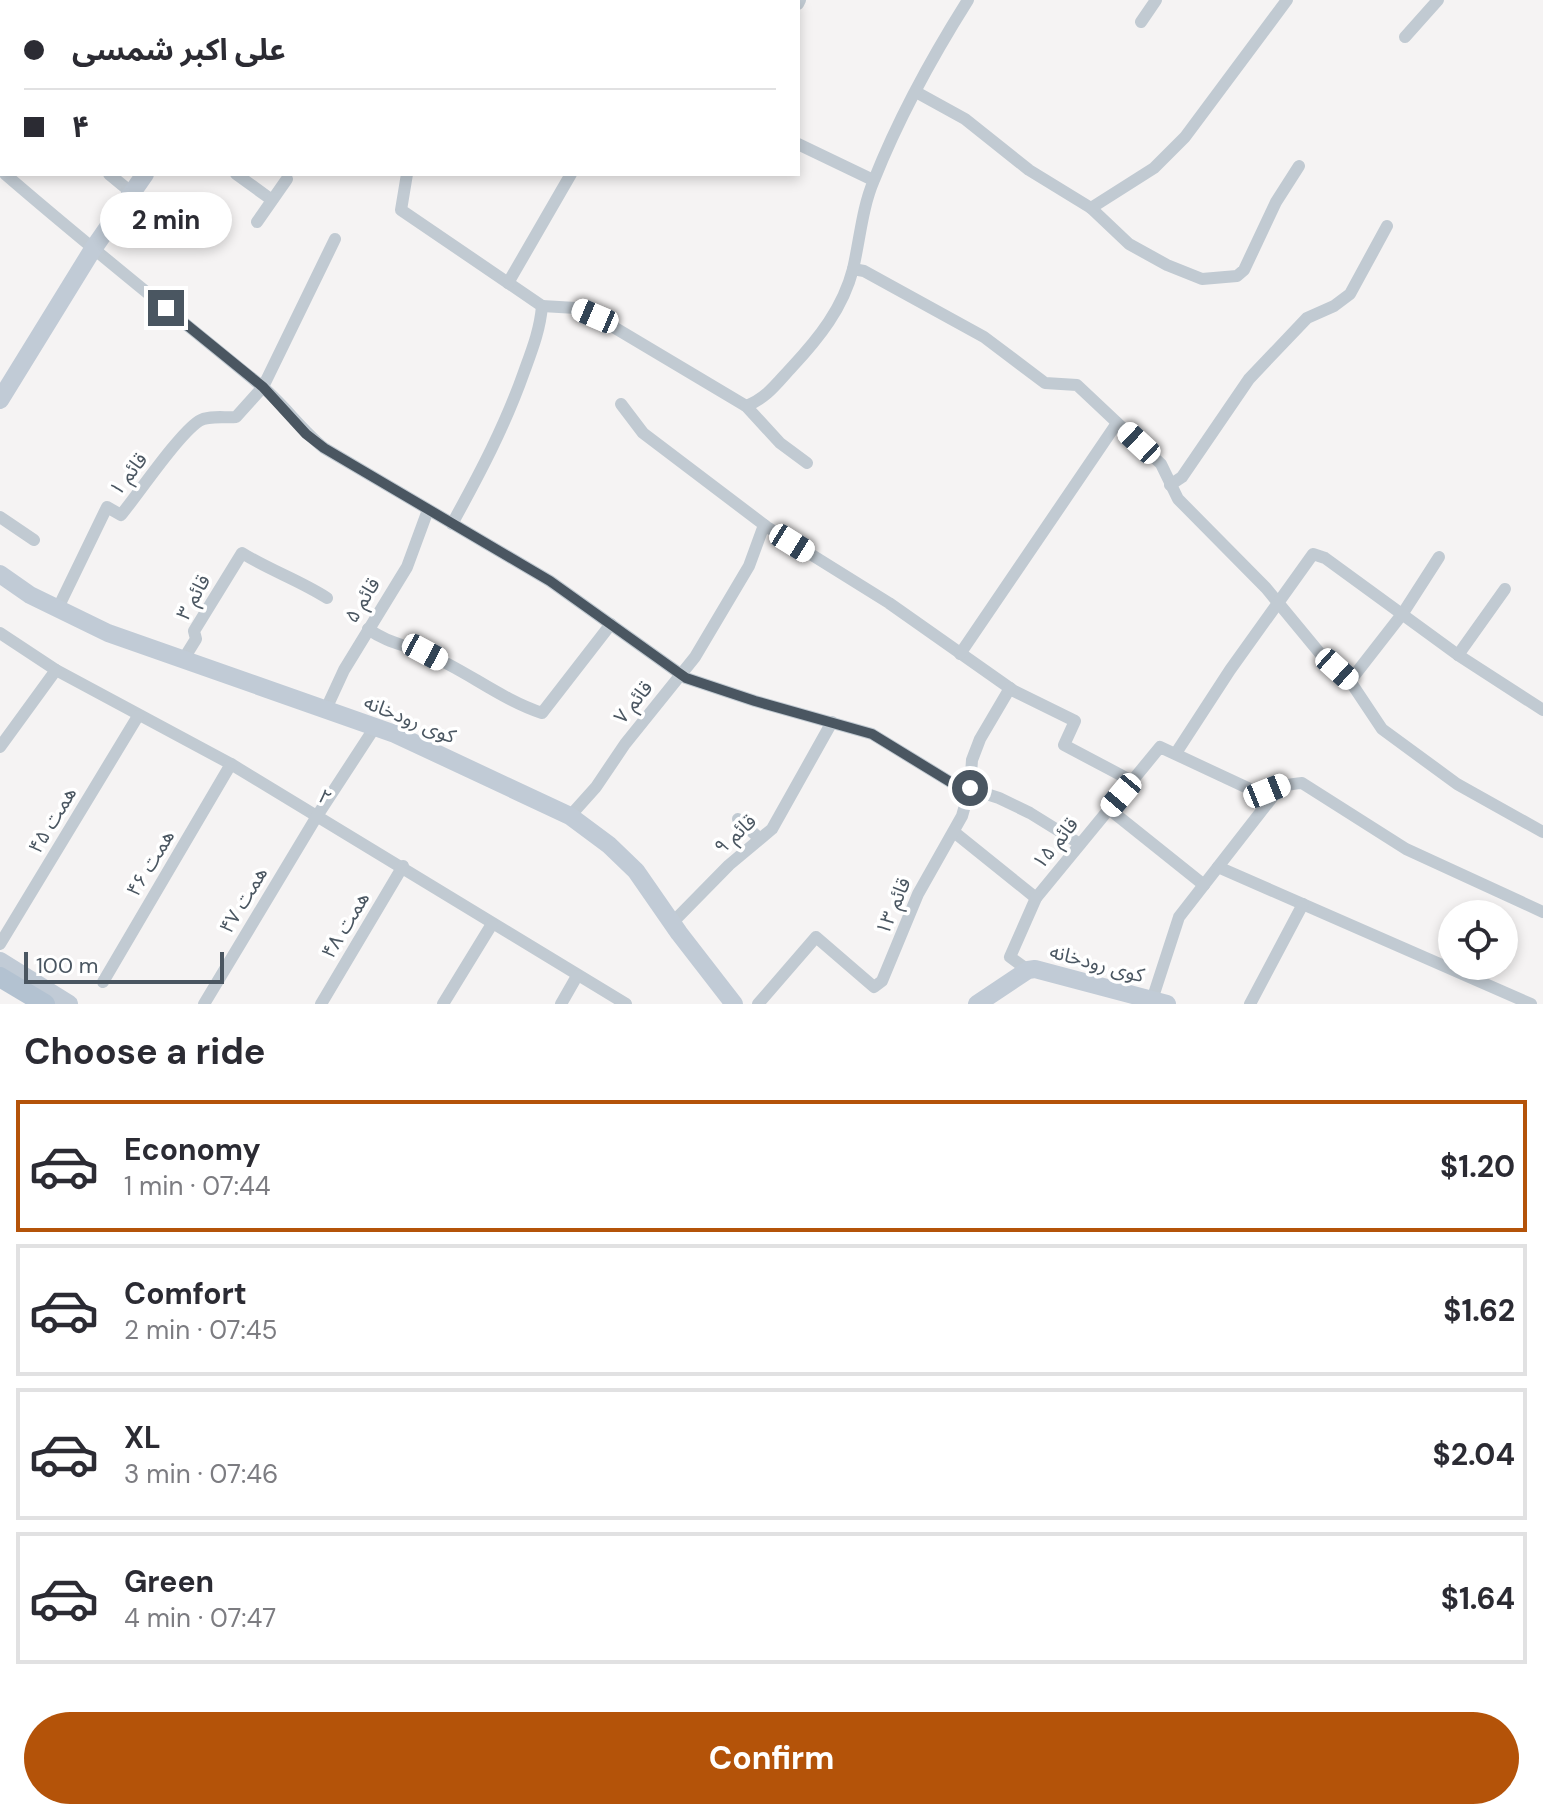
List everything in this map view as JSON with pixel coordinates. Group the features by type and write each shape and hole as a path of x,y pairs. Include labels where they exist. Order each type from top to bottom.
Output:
{"main road":[{"path":"0,977 45,1004"}],"street":[{"path":"746,406 773,390 822,334 838,310 853,269 873,180 939,43 968,0"},
{"path":"1141,22 1156,0"},
{"path":"1091,208 1154,168 1185,137 1287,0"},
{"path":"1405,37 1438,0"},
{"path":"916,92 965,119 1029,170 1091,208 1129,244 1167,265 1202,279 1237,276 1244,270 1276,202 1299,166"},
{"path":"800,145 873,180"},
{"path":"7,176 263,387 306,434 324,448 550,581 682,675 755,701 872,734 952,783 1030,813 1080,844"},
{"path":"111,176 132,193"},
{"path":"0,400 93,249 144,176"},
{"path":"239,176 272,200"},
{"path":"407,176 401,210 542,306 576,308 595,316 746,406 780,443 807,463"},
{"path":"508,283 570,176"},
{"path":"257,222 287,179"},
{"path":"1170,485 1182,477 1249,379 1307,318 1334,306 1350,294 1387,226"},
{"path":"263,387 335,239"},
{"path":"853,269 864,271 984,337 1045,383 1077,385 1161,464 1178,499 1258,579 1323,657 1350,681 1382,729 1457,784 1543,832"},
{"path":"452,524 508,415 540,330 542,306"},
{"name":"قائم ۱","path":"58,608 107,507 121,515 199,421 236,417 263,387"},
{"path":"621,404 643,433 764,525 879,597 1010,688 1075,721 1064,745 1132,781"},
{"path":"960,654 1117,423"},
{"name":"قائم ۵","path":"326,709 344,670 407,567 428,510"},
{"path":"0,536 4,520 34,540"},
{"name":"قائم ۷","path":"570,816 682,675 749,566 764,525"},
{"name":"قائم ۳","path":"183,660 196,639 194,631 242,553 260,565 302,582 327,598"},
{"path":"1543,710 1458,655 1325,558 1313,554 1230,670 1176,753 1252,790 1267,791 1283,784 1302,783 1406,849 1543,912"},
{"path":"1350,681 1403,613 1439,557"},
{"name":"کوی رودخانه","path":"0,574 30,595 108,633 375,727 448,757 570,816 609,845 636,871 734,1004"},
{"path":"1458,655 1505,589"},
{"path":"368,629 385,641 425,652 508,700 542,713 611,624"},
{"name":"۲","path":"0,633 56,670 231,764 626,1004"},
{"path":"0,747 56,670"},
{"name":"قائم ۱۳","path":"758,1004 816,937 874,987 882,981 918,894 954,832 970,788 972,760 980,739 1010,688"},
{"name":"همت ۴۵","path":"0,944 138,716"},
{"name":"قائم ۹","path":"672,923 772,829 832,722"},
{"name":"همت ۴۷","path":"204,1004 317,816 375,727"},
{"name":"قائم ۱۵","path":"1028,970 1010,957 1036,898 1160,747 1176,753"},
{"name":"همت ۴۶","path":"103,982 231,764"},
{"path":"1160,1002 1179,917 1283,784"},
{"path":"1109,809 1204,885"},
{"path":"738,819 759,838"},
{"path":"954,832 1036,898"},
{"name":"همت ۴۸","path":"321,1004 403,866"},
{"path":"1218,867 1531,1004"},
{"path":"1250,1004 1303,904"},
{"path":"443,1004 492,924"},
{"path":"0,961 69,1004"},
{"name":"کوی رودخانه","path":"977,1004 1028,970 1035,969 1160,1002"},
{"path":"561,1004 577,976"}],"route":[{"path":"166,308 263,387 306,434 324,448 550,581 686,678 872,734 952,783 970,788"}]}
